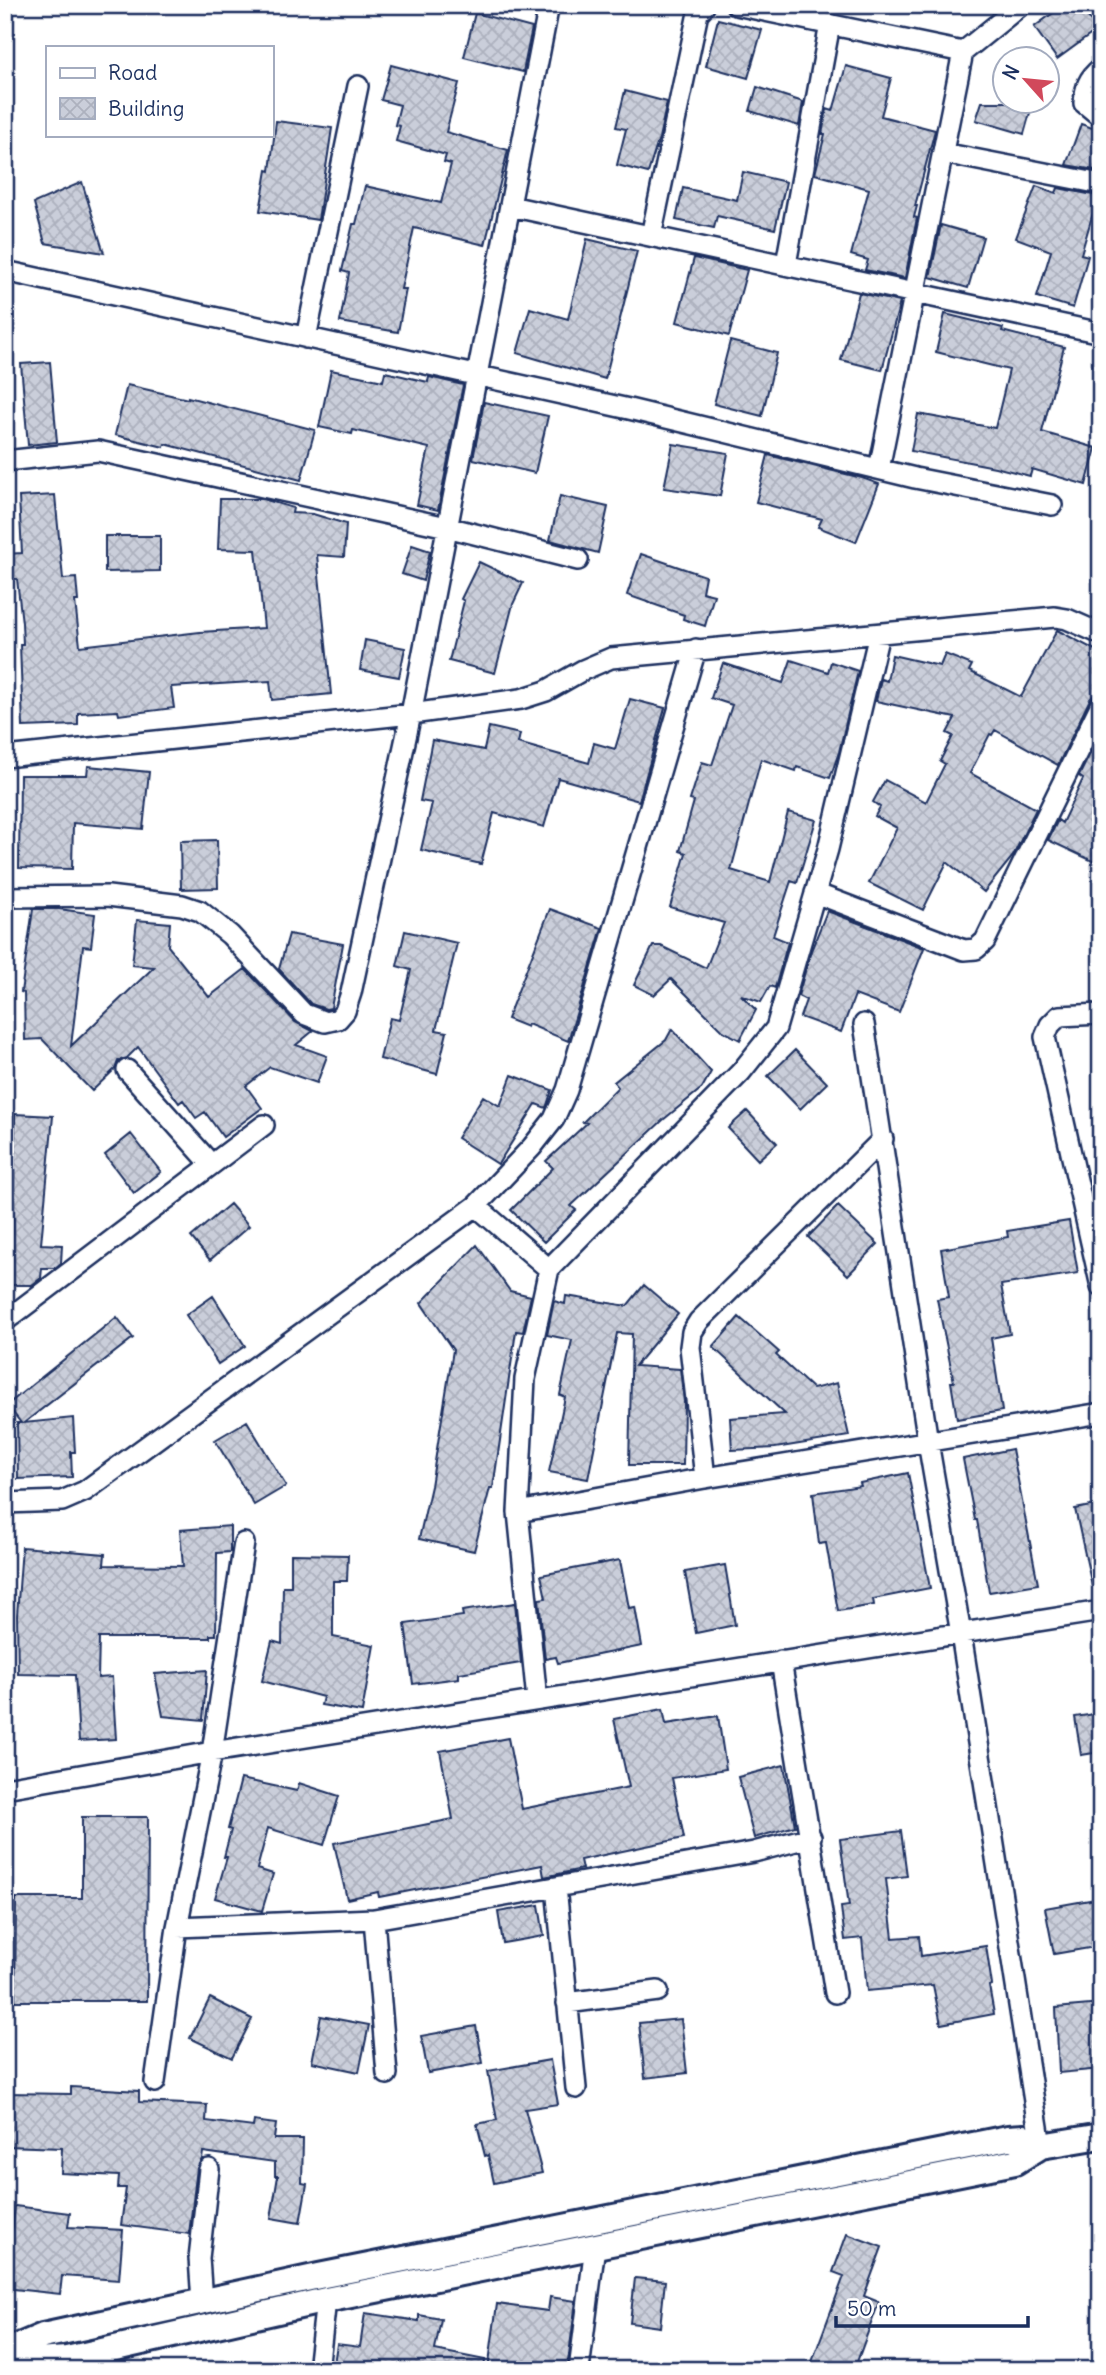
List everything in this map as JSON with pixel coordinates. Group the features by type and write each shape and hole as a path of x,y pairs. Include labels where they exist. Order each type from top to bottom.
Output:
{"street":[{"path":"5,897 108,896 182,905 200,911 230,935 304,1014 325,1022 338,1019 345,1011 411,714 549,5"},
{"path":"651,236 698,13 705,5"},
{"path":"736,5 963,51"},
{"path":"879,469 963,51 1021,5"},
{"path":"786,264 830,24"},
{"path":"1101,68 1091,76 1084,90 1083,103 1101,117"},
{"path":"306,338 358,86"},
{"path":"943,153 1101,184"},
{"path":"510,206 1101,333"},
{"path":"5,271 477,375 879,469 1052,505"},
{"path":"5,461 99,451 447,527 578,560"},
{"path":"5,757 411,714 521,699 546,691 611,658 1055,617 1067,619 1101,634"},
{"path":"537,1700 518,1511 525,1379 549,1269 741,1072 776,1028 828,849 879,634"},
{"path":"5,1503 62,1501 85,1491 475,1206 547,1129 567,1090 696,649"},
{"path":"815,893 964,950 976,949 985,941 1101,704"},
{"path":"1101,1014 1059,1016 1050,1025 1045,1037 1101,1287"},
{"path":"864,1024 1041,2146"},
{"path":"127,1070 211,1164"},
{"path":"5,1321 264,1125"},
{"path":"705,1478 692,1372 692,1332 699,1321 883,1139"},
{"path":"475,1206 549,1269"},
{"path":"518,1511 1101,1413"},
{"path":"155,2082 177,1927 212,1752 244,1544"},
{"path":"5,1788 212,1752 1101,1611"},
{"path":"781,1661 835,1993"},
{"path":"177,1927 374,1919 754,1852 811,1837"},
{"path":"556,1887 576,2088"},
{"path":"374,1919 387,2074"},
{"path":"567,2003 658,1991"},
{"path":"5,2353 37,2361 67,2359 326,2300 1015,2162 1041,2146 1101,2136"},
{"path":"5,2353 43,2336 652,2208 1009,2138 1024,2137 1041,2146"},
{"path":"202,2302 199,2258 209,2169"},
{"path":"652,2208 657,2233"},
{"path":"579,2370 595,2246"},
{"path":"318,2370 326,2300"}],"building":[{"path":"1064,5 1080,5 1097,30 1060,57 1060,46 1048,46 1034,27"},
{"path":"475,13 532,28 523,72 464,57"},
{"path":"718,19 762,30 748,78 706,66"},
{"path":"391,65 459,83 446,132 508,150 485,245 414,228 401,289 406,289 398,332 340,322 349,273 342,271 365,186 441,203 451,164 444,162 446,155 396,141 400,126 395,125 400,105 381,100"},
{"path":"846,66 891,78 881,116 935,130 915,206 914,217 917,218 905,278 865,270 868,260 851,255 869,189 815,174 825,134 822,134 827,109 833,111"},
{"path":"757,87 803,102 799,126 750,111"},
{"path":"625,91 667,102 648,173 617,165 626,129 616,127"},
{"path":"982,102 990,102 990,116 1029,116 1024,134 976,120"},
{"path":"276,121 332,128 318,220 260,211 267,170 270,171"},
{"path":"1081,124 1101,131 1101,171 1066,165"},
{"path":"743,172 786,182 775,229 717,216 714,228 676,220 683,188 737,200"},
{"path":"82,182 104,253 45,243 34,203"},
{"path":"1036,186 1056,193 1058,188 1098,196 1081,254 1088,256 1073,308 1037,297 1051,251 1016,238"},
{"path":"941,225 983,237 968,288 930,277"},
{"path":"587,239 637,251 605,379 517,353 530,308 568,319"},
{"path":"694,258 747,270 729,336 677,322"},
{"path":"859,293 900,302 882,370 841,360"},
{"path":"945,314 1064,347 1042,432 1096,448 1086,485 1032,469 1030,476 911,451 918,414 995,428 1009,370 936,352"},
{"path":"730,341 777,353 762,416 714,404"},
{"path":"50,362 57,442 28,445 21,364"},
{"path":"331,370 383,381 385,372 428,382 429,377 463,385 438,510 417,505 429,448 353,430 352,434 319,427"},
{"path":"127,385 188,397 315,430 301,480 165,444 164,447 115,435"},
{"path":"484,402 548,416 535,473 473,459"},
{"path":"673,444 728,453 720,496 664,488"},
{"path":"768,455 879,484 856,542 818,527 822,519 756,502"},
{"path":"55,495 63,579 76,578 78,601 75,601 80,646 200,632 264,628 256,550 218,549 220,499 263,499 293,508 292,513 313,514 346,524 344,557 317,555 331,694 272,700 270,681 171,687 174,708 119,715 118,711 78,713 78,725 23,727 20,644 23,644 22,623 17,579 9,579 6,554 22,553 19,497"},
{"path":"560,496 608,507 598,553 550,540"},
{"path":"105,536 160,536 160,571 105,572"},
{"path":"412,545 430,551 423,581 402,574"},
{"path":"641,554 705,576 702,592 714,595 705,626 683,619 684,615 627,595"},
{"path":"479,562 523,583 513,604 495,673 449,661 464,601 461,599"},
{"path":"1057,630 1101,653 1101,692 1090,699 1058,765 995,730 990,734 970,773 1036,809 1013,856 984,892 947,862 923,910 869,883 897,828 875,816 880,807 873,802 885,780 926,802 945,764 940,761 953,736 947,733 955,718 876,701 881,679 887,681 892,655 940,666 945,654 972,665 969,671 1021,697"},
{"path":"365,640 405,648 399,677 360,670"},
{"path":"791,660 828,672 831,662 858,671 839,752 830,778 797,767 796,771 761,759 731,870 770,882 788,812 816,820 797,883 791,881 773,936 788,942 775,988 770,986 761,1002 741,995 756,1010 740,1040 723,1031 671,979 654,995 634,985 653,946 661,946 706,968 724,923 670,907 686,853 680,851 694,801 690,800 702,762 712,765 732,705 711,698 723,663 783,683"},
{"path":"630,699 665,708 639,801 558,778 544,827 494,813 481,864 421,850 432,803 420,801 432,740 484,750 489,727 520,734 518,743 589,763 594,743 615,749"},
{"path":"1101,732 1101,865 1048,840 1058,820 1062,823 1083,779 1079,776"},
{"path":"88,766 149,772 143,829 73,823 72,869 19,868 20,775 87,775"},
{"path":"217,840 218,888 181,889 180,841"},
{"path":"33,909 95,914 91,947 83,946 71,1046 154,967 132,965 137,920 170,923 168,946 209,997 245,969 295,1022 313,1031 296,1045 327,1056 317,1083 270,1067 246,1086 262,1108 223,1137 205,1112 196,1118 183,1100 179,1103 138,1047 127,1058 118,1061 115,1069 92,1091 42,1039 25,1040 24,993 21,992"},
{"path":"550,909 602,928 568,1041 528,1024 527,1027 507,1019"},
{"path":"827,911 924,948 899,1012 855,995 841,1032 800,1017 806,1000 798,996 811,951"},
{"path":"405,931 457,943 436,1030 447,1032 437,1074 380,1059 390,1018 399,1020 411,970 397,966"},
{"path":"289,934 343,944 331,1008 311,1004 279,969"},
{"path":"672,1029 711,1072 702,1088 663,1120 571,1206 576,1210 544,1242 511,1210 553,1168 546,1161 587,1123 583,1122 618,1087 614,1082 666,1040"},
{"path":"795,1050 827,1083 800,1109 768,1076"},
{"path":"512,1075 552,1090 546,1108 536,1104 498,1164 457,1138 483,1096 500,1106"},
{"path":"747,1111 777,1143 758,1160 728,1128"},
{"path":"15,1114 53,1116 41,1244 62,1245 61,1263 55,1268 42,1268 41,1278 32,1285 11,1285"},
{"path":"131,1134 161,1172 134,1193 105,1155"},
{"path":"230,1204 249,1226 210,1260 191,1237"},
{"path":"838,1206 878,1244 848,1275 808,1237"},
{"path":"1069,1221 1078,1273 1001,1285 1010,1334 991,1338 1002,1411 957,1419 951,1382 954,1382 937,1299 949,1297 941,1249 1008,1237 1007,1231"},
{"path":"477,1245 510,1291 531,1296 523,1332 516,1331 493,1488 490,1488 474,1551 419,1539 431,1486 453,1350 421,1303"},
{"path":"644,1285 678,1314 635,1366 680,1369 684,1402 683,1465 629,1465 632,1334 617,1333 588,1479 549,1472 565,1397 560,1395 572,1340 547,1335 554,1301 565,1304 566,1296 627,1306"},
{"path":"213,1296 245,1346 218,1364 186,1315"},
{"path":"117,1317 133,1338 24,1423 73,1418 75,1452 71,1452 72,1477 18,1479 17,1423 21,1423 7,1405"},
{"path":"739,1317 779,1352 776,1355 813,1389 837,1383 849,1436 775,1448 732,1450 730,1418 785,1414 713,1347"},
{"path":"247,1421 286,1486 254,1505 215,1440"},
{"path":"1012,1449 1038,1584 989,1592 963,1459"},
{"path":"908,1473 930,1588 873,1599 874,1605 838,1611 826,1543 819,1544 813,1493 861,1486 860,1483"},
{"path":"1101,1504 1101,1585 1092,1586 1075,1509"},
{"path":"230,1526 230,1552 217,1553 216,1635 210,1635 210,1638 99,1638 98,1678 112,1677 116,1739 79,1741 75,1675 18,1674 17,1615 22,1547 105,1554 104,1565 183,1566 180,1530"},
{"path":"291,1554 348,1555 347,1581 333,1581 333,1637 374,1645 362,1712 321,1705 323,1697 262,1681 272,1641 282,1644 283,1586 291,1586"},
{"path":"620,1560 629,1608 635,1607 642,1646 558,1663 556,1657 545,1659 539,1599 546,1598 541,1575"},
{"path":"725,1565 735,1625 696,1633 685,1572"},
{"path":"515,1603 521,1663 459,1673 459,1678 413,1684 405,1624 463,1616 462,1611"},
{"path":"207,1670 203,1720 163,1716 155,1674"},
{"path":"663,1709 666,1724 718,1716 726,1769 672,1778 684,1838 580,1860 582,1869 544,1877 542,1865 379,1897 378,1892 347,1899 334,1843 453,1819 440,1751 508,1738 522,1809 629,1787 614,1719"},
{"path":"1101,1713 1101,1752 1081,1755 1075,1717"},
{"path":"784,1765 795,1826 754,1838 738,1777"},
{"path":"241,1779 297,1791 299,1783 339,1796 324,1845 268,1828 257,1869 273,1874 262,1911 215,1898 227,1857 224,1857 231,1830 228,1829"},
{"path":"82,1817 148,1817 147,2001 15,2001 16,1898 82,1898"},
{"path":"901,1831 907,1876 886,1879 893,1938 919,1936 921,1956 986,1946 994,2014 941,2024 933,1985 867,1991 862,1938 845,1940 841,1907 849,1906 840,1839"},
{"path":"1101,1898 1101,1946 1054,1954 1045,1908"},
{"path":"539,1905 544,1936 503,1943 498,1912"},
{"path":"210,1998 252,2019 232,2058 190,2038"},
{"path":"1101,2004 1101,2069 1059,2073 1056,2008"},
{"path":"321,2016 369,2025 359,2072 312,2062"},
{"path":"681,2019 687,2073 645,2078 639,2023"},
{"path":"476,2026 483,2063 428,2073 421,2036"},
{"path":"550,2060 558,2104 525,2109 542,2173 494,2183 477,2124 497,2120 488,2071"},
{"path":"71,2087 139,2091 139,2102 207,2105 206,2121 253,2127 254,2121 276,2124 274,2139 303,2139 302,2183 307,2184 300,2223 271,2218 278,2176 275,2176 275,2162 203,2152 197,2168 189,2234 121,2225 126,2188 118,2188 119,2176 61,2173 62,2148 6,2146 7,2093 71,2094"},
{"path":"15,2206 70,2213 68,2227 123,2230 119,2280 62,2276 60,2294 5,2288"},
{"path":"847,2234 882,2247 864,2296 879,2302 854,2370 809,2370 844,2276 833,2272"},
{"path":"635,2278 665,2281 660,2327 630,2323"},
{"path":"550,2297 576,2301 567,2370 488,2370 497,2304 548,2311"},
{"path":"365,2313 419,2321 419,2315 441,2319 435,2350 485,2360 484,2370 333,2370 337,2344 360,2347"}]}
